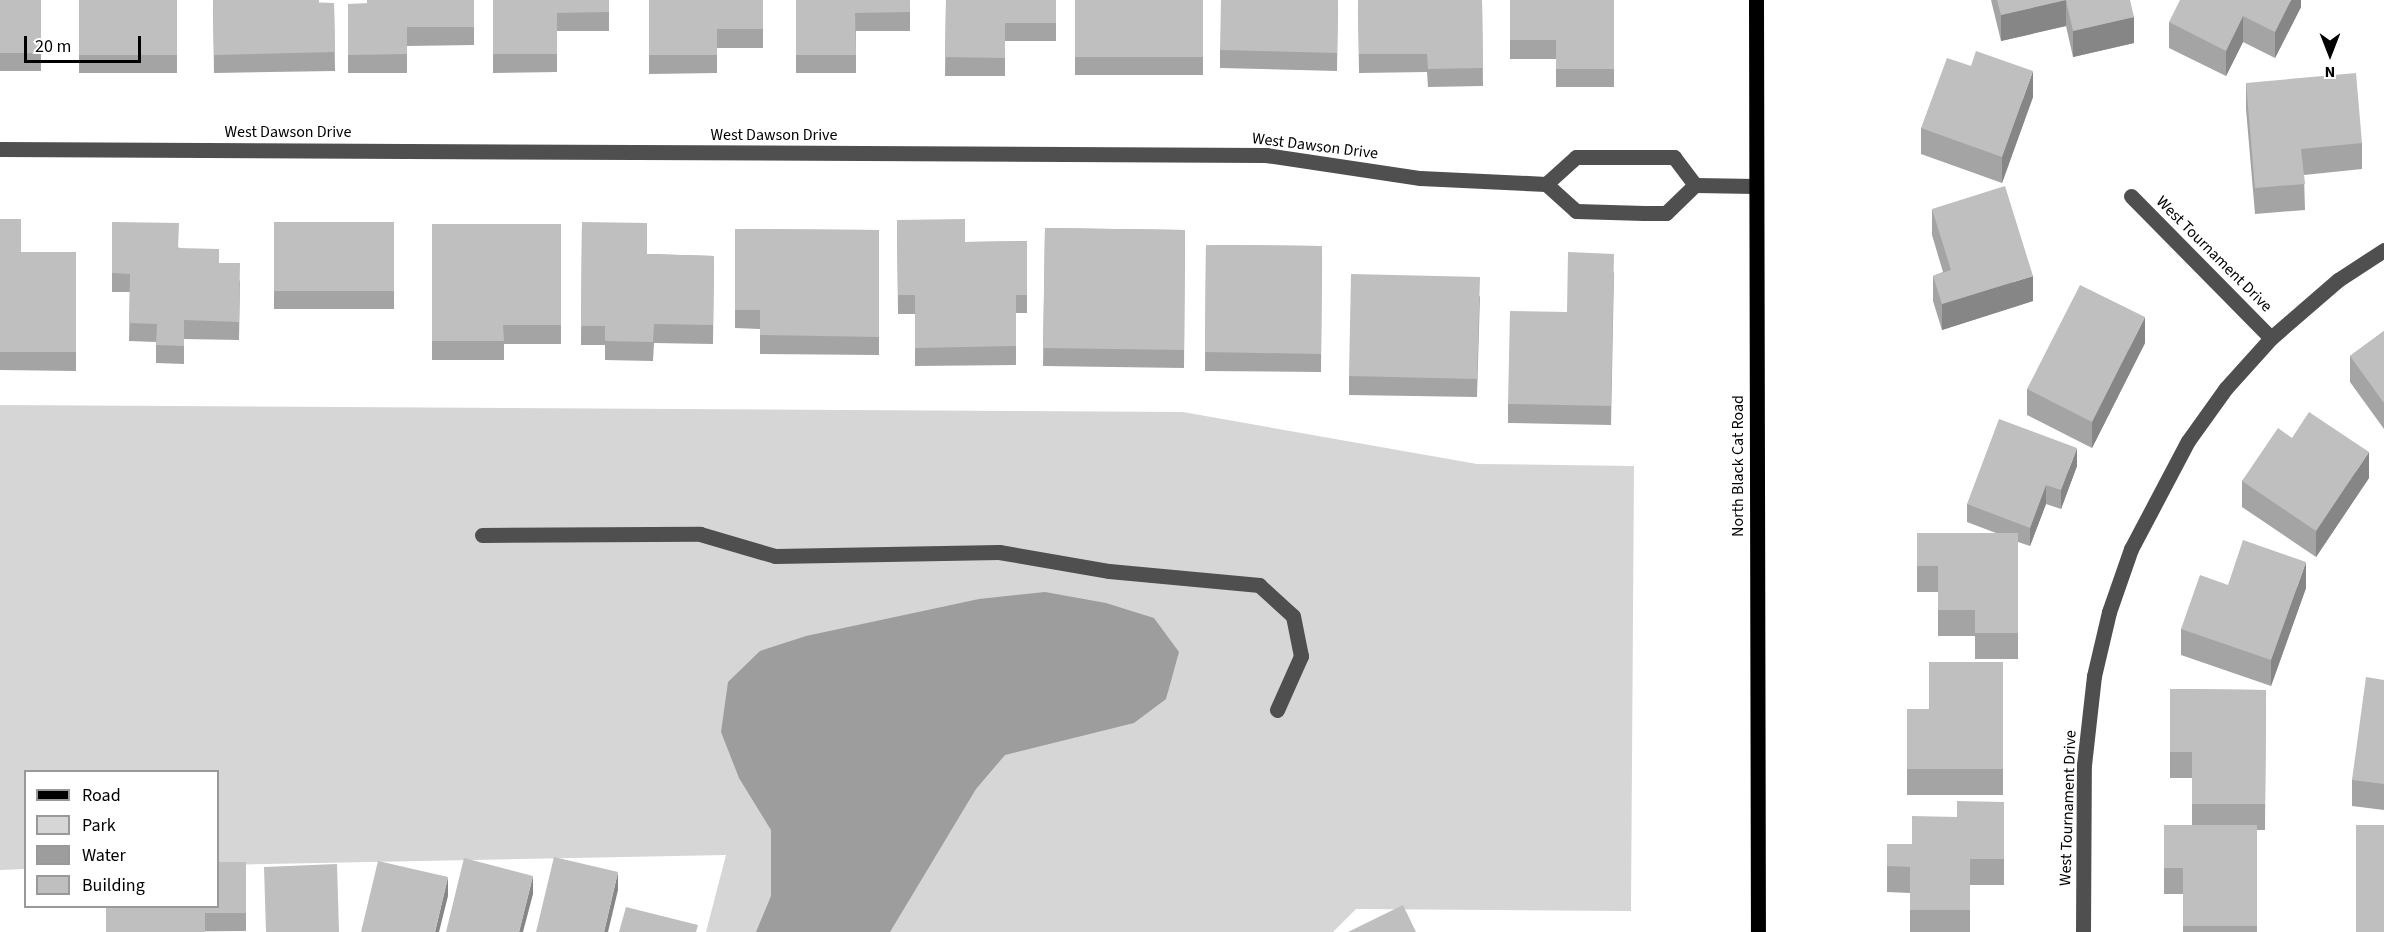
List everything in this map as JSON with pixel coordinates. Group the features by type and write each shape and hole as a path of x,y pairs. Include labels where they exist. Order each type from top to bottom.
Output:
{"main road":[{"name":"North Black Cat Road","path":"1756,0 1758,932"}],"street":[{"name":"West Dawson Drive","path":"0,149 1266,155 1420,178 1546,184"},
{"path":"1695,185 1674,157 1576,157 1546,184 1576,212 1644,213 1666,213 1695,185 1755,186"},
{"name":"West Tournament Drive","path":"2131,196 2271,338"},
{"name":"West Tournament Drive","path":"2083,932 2084,765 2094,676 2109,612 2131,549 2188,441 2226,388 2271,338 2338,280 2384,250"},
{"path":"483,535 700,534 775,556 999,552 1109,571 1258,585 1293,616 1301,656 1277,710"}],"green space":[{"path":"0,405 1183,412 1477,464 1634,466 1631,911 1356,909 1333,932 706,932 726,855 219,865 219,770 24,770 24,869 0,870"}],"water":[{"path":"1045,592 1106,603 1154,618 1179,652 1166,699 1134,723 1005,755 976,789 890,932 756,932 771,896 771,830 739,778 721,732 728,682 760,651 806,636 979,599"}],"building":[{"path":"0,0 41,0 41,53 0,53"},
{"path":"79,0 177,0 177,55 79,55"},
{"path":"213,0 319,0 319,3 334,3 335,52 214,55"},
{"path":"367,0 474,0 474,27 407,27 407,54 348,55 348,4 367,4"},
{"path":"493,0 609,0 609,12 557,13 557,54 493,54"},
{"path":"649,0 763,0 763,29 717,29 717,55 649,55"},
{"path":"796,0 910,0 910,12 855,13 856,55 796,55"},
{"path":"946,0 1056,0 1056,23 1005,23 1005,58 945,57"},
{"path":"1075,0 1203,0 1203,57 1075,57"},
{"path":"1221,0 1338,0 1337,53 1220,50"},
{"path":"1358,0 1482,0 1483,68 1428,69 1427,54 1359,54"},
{"path":"1510,0 1614,0 1614,69 1556,69 1556,40 1510,40"},
{"path":"1997,0 2066,0 2001,15"},
{"path":"2066,0 2130,0 2134,17 2073,31"},
{"path":"2180,0 2291,0 2275,32 2243,16 2226,51 2169,22"},
{"path":"1976,51 2033,71 2002,157 1921,128 1947,58 1971,66"},
{"path":"2356,73 2362,143 2301,149 2305,184 2255,188 2246,83"},
{"path":"2005,186 2033,276 1942,304 1933,276 1951,270 1932,209"},
{"path":"0,219 21,219 21,252 76,252 76,352 0,352"},
{"path":"965,219 965,242 1027,241 1027,295 1016,295 1016,346 915,348 915,295 898,295 897,220"},
{"path":"112,222 179,223 178,248 219,249 219,263 240,263 239,322 184,320 184,346 156,345 157,324 129,323 130,274 112,273"},
{"path":"274,222 394,222 394,291 274,291"},
{"path":"582,222 647,223 647,254 714,256 713,325 654,324 653,342 605,341 605,326 581,326"},
{"path":"432,224 561,224 561,325 503,325 504,341 432,341"},
{"path":"1045,228 1185,230 1184,350 1043,348"},
{"path":"735,229 879,230 879,337 760,335 760,310 735,310"},
{"path":"1206,245 1322,246 1321,354 1205,352"},
{"path":"1568,252 1614,254 1611,406 1508,404 1510,311 1567,312"},
{"path":"1351,274 1480,277 1477,379 1349,376"},
{"path":"2080,285 2145,317 2092,422 2027,389"},
{"path":"2384,331 2384,403 2350,356"},
{"path":"2309,412 2369,452 2316,531 2242,481 2278,428 2292,438"},
{"path":"1999,419 2077,448 2061,490 2046,485 2030,528 1967,504"},
{"path":"1917,533 2018,533 2018,633 1975,633 1975,610 1938,610 1938,566 1917,566"},
{"path":"2243,540 2306,562 2271,660 2181,629 2200,575 2228,585"},
{"path":"1929,662 2003,662 2003,769 1907,769 1907,709 1929,709"},
{"path":"2366,677 2384,680 2384,784 2352,780"},
{"path":"2170,689 2266,690 2265,804 2192,804 2192,752 2170,752"},
{"path":"1957,801 2004,802 2004,859 1970,859 1970,910 1910,910 1910,867 1887,866 1887,844 1912,844 1912,816 1957,817"},
{"path":"2164,825 2257,825 2257,926 2183,926 2183,868 2164,868"},
{"path":"2356,825 2384,825 2384,932 2356,932"},
{"path":"554,857 618,872 604,932 536,932"},
{"path":"464,858 533,876 519,932 446,932"},
{"path":"378,861 448,877 435,932 361,932"},
{"path":"219,862 246,862 246,913 205,913 205,932 106,932 106,908 219,908"},
{"path":"337,864 339,932 266,932 264,867"},
{"path":"1403,905 1416,932 1348,932"},
{"path":"626,907 698,925 696,932 619,932"}]}
